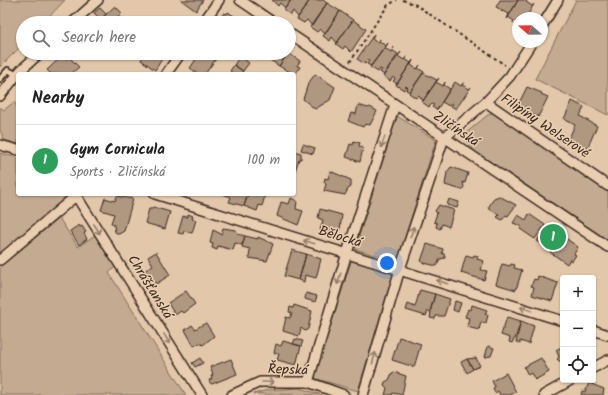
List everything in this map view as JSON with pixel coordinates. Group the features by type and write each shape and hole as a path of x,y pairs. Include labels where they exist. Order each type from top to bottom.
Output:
{"street":[{"path":"80,16 98,0"},
{"path":"208,16 220,0"},
{"path":"240,0 264,16"},
{"path":"548,16 558,0"},
{"name":"Zličínská","path":"296,38 608,247"},
{"path":"363,395 400,269 444,138 486,102 510,76 528,48"},
{"path":"21,72 33,60"},
{"path":"168,72 177,60"},
{"path":"0,96 16,77"},
{"name":"Filipíny Welserové","path":"486,102 608,186"},
{"path":"308,382 347,253 395,105"},
{"path":"0,145 16,149"},
{"path":"0,260 76,196"},
{"name":"Chrášťanská","path":"78,196 202,395"},
{"name":"Bělocká","path":"162,196 560,320"},
{"path":"596,331 608,335"},
{"path":"596,366 608,360"},
{"name":"Řepská","path":"232,395 260,382 308,382 344,395"},
{"path":"544,395 566,383"}],"lane":[{"path":"0,79 8,70 16,75"}],"path":[{"path":"348,65 388,6 397,0"},
{"path":"403,0 416,6 508,68"}],"shaded area":[{"path":"0,0 65,0 50,16 16,16 16,51 0,67"},
{"path":"576,0 608,0 608,115 535,79"},
{"path":"14,102 16,105 16,143 4,140 0,130 0,107 4,110"},
{"path":"490,113 494,113 608,190 608,240 474,151 467,140 466,133"},
{"path":"397,116 436,140 397,262 355,249"},
{"path":"0,153 16,157 16,196 67,196 0,255"},
{"path":"59,218 78,247 95,235 115,267 109,273 186,395 0,395 0,267"},
{"path":"352,259 393,274 358,391 314,378"},
{"path":"299,388 322,395 254,394 267,390"}],"building":[{"path":"181,0 203,0 196,11"},
{"path":"272,0 291,0 285,8 280,3 278,6"},
{"path":"291,0 310,0 298,17 293,11 291,15 284,10"},
{"path":"310,0 323,0 327,3 312,26 307,20 304,23 297,19"},
{"path":"500,0 518,0 507,19 509,14 502,11 501,12 502,10 496,7"},
{"path":"518,0 527,0 526,2 532,6 534,4 529,12 512,12 512,20 508,17"},
{"path":"327,3 340,11 325,34 320,29 317,32 310,27"},
{"path":"115,6 122,13 118,16 104,16"},
{"path":"100,8 106,14 104,16 97,16 94,13"},
{"path":"340,11 353,20 337,43 332,37 330,41 323,36"},
{"path":"228,12 234,16 222,16 224,13 227,14"},
{"path":"353,20 366,29 351,52 345,46 343,49 336,44"},
{"path":"374,34 372,39 378,43 379,41 386,46 371,66 367,64 369,61 367,60 365,64 357,59"},
{"path":"388,43 385,48 398,54 384,75 380,72 382,70 380,69 378,72 370,67"},
{"path":"398,56 404,60 407,56 405,59 411,63 397,84 393,81 395,79 393,77 390,81 383,76"},
{"path":"296,58 300,61 297,66 300,67 296,73 290,72 279,66 283,60 296,60"},
{"path":"58,60 72,60 79,67 73,72 49,72 47,70"},
{"path":"141,60 161,60 155,70"},
{"path":"196,60 215,60 206,72 195,72 190,68"},
{"path":"237,60 245,60 249,63 243,71 234,65"},
{"path":"270,60 283,60 279,66"},
{"path":"413,60 411,65 417,69 420,65 418,68 424,72 410,92 406,90 408,88 406,86 404,90 396,85"},
{"path":"234,65 243,71 231,72 230,71"},
{"path":"423,73 437,80 423,101 419,95 416,98 409,93"},
{"path":"315,74 335,87 330,100 315,109 303,99 308,84"},
{"path":"436,82 443,86 445,82 444,85 450,89 437,110 432,107 434,105 432,104 429,107 422,102"},
{"path":"455,82 461,86 464,82 462,85 469,89 471,87 456,109 451,106 453,104 451,103 449,106 442,102"},
{"path":"527,87 548,97 538,117 531,114 530,115 517,107"},
{"path":"572,101 584,107 580,116 597,126 587,149 568,140 575,125 564,119"},
{"path":"358,105 368,108 370,107 377,111 370,125 365,124 363,127 348,121 351,113 356,114"},
{"path":"354,141 360,143 359,146 363,148 360,162 346,157 350,144 353,145"},
{"path":"303,144 315,148 313,154 301,150"},
{"path":"296,152 301,153 301,159 299,159 296,168"},
{"path":"451,167 468,173 465,183 463,182 464,187 462,190 445,185 447,172"},
{"path":"330,171 351,180 351,187 345,195 324,191 326,184 324,182 325,178 328,179"},
{"path":"117,196 133,199 124,231 119,234 115,232 114,225 111,223 114,214 101,210 105,198 115,201"},
{"path":"228,196 247,196 244,206 229,202 231,197"},
{"path":"247,196 265,196 262,206 259,205 257,211 244,206"},
{"path":"499,196 516,205 508,216 506,215 502,220 497,217 499,215 488,208 494,198"},
{"path":"291,198 297,201 296,209 303,211 298,225 277,216 281,202 289,204"},
{"path":"449,199 459,202 457,208 447,205"},
{"path":"439,205 454,210 449,227 442,224 440,229 436,227 437,223 434,222 437,213 435,211"},
{"path":"153,207 170,212 165,229 145,223 149,209 152,209"},
{"path":"320,209 342,215 340,229 337,232 332,230 331,233 320,230 323,220 318,218"},
{"path":"188,214 193,216 192,219 196,220 192,233 184,231 183,234 178,233 183,216 187,217"},
{"path":"529,214 545,225 535,239 520,229 521,226 513,223 518,215 526,220"},
{"path":"79,225 80,227 82,226 86,232 84,233 87,239 79,245 70,231"},
{"path":"547,226 554,231 544,245 537,241"},
{"path":"223,228 236,230 238,234 245,236 242,245 235,243 233,250 218,246 217,250 212,248 213,244 210,243 213,230 221,234"},
{"path":"554,231 558,234 553,242 548,239"},
{"path":"561,235 578,247 574,254 576,255 572,261 570,259 567,264 550,252"},
{"path":"245,236 258,239 258,237 273,244 267,261 249,258 250,249 242,247"},
{"path":"427,244 443,249 442,253 445,255 445,258 440,259 437,266 421,261"},
{"path":"292,250 306,254 299,280 284,276"},
{"path":"156,252 170,275 152,285 144,271 153,265 148,257"},
{"path":"306,254 321,259 316,278 305,275 304,282 299,280"},
{"path":"466,255 473,257 474,255 478,256 477,259 484,261 481,270 487,271 484,280 461,273"},
{"path":"502,264 510,266 511,264 515,265 514,268 522,270 516,290 496,284"},
{"path":"538,276 558,283 552,301 532,295 534,287 531,286 534,279 537,280"},
{"path":"420,290 435,294 430,312 428,311 426,316 406,310 408,304 415,307"},
{"path":"186,291 195,304 183,313 181,311 175,315 168,303"},
{"path":"306,293 317,296 315,302 305,299"},
{"path":"435,294 450,299 444,316 436,316 435,319 430,318 430,312"},
{"path":"455,301 461,303 458,312 453,310"},
{"path":"294,305 312,311 308,329 305,331 301,328 299,336 283,331 286,317 290,318 292,313 289,312 290,307 293,308"},
{"path":"472,305 487,310 485,314 488,315 486,323 481,322 479,330 467,327 469,318 465,317 468,309 471,310"},
{"path":"507,317 521,321 515,339 512,343 509,342 510,338 501,335"},
{"path":"521,321 534,326 529,344 520,341 520,344 516,342"},
{"path":"206,323 214,336 203,345 200,343 194,346 185,330 192,325 195,329"},
{"path":"399,337 421,344 414,367 392,360"},
{"path":"295,339 303,341 301,346 293,344"},
{"path":"283,341 301,346 296,365 277,360 279,354 274,353 276,344 281,346"},
{"path":"488,346 494,348 491,356 485,357"},
{"path":"560,348 560,361 557,359 559,357 556,350"},
{"path":"200,358 203,363 195,367 192,363"},
{"path":"476,358 480,366 473,369 467,359"},
{"path":"541,358 549,372 535,380 531,373 528,375 524,367"},
{"path":"231,359 237,374 212,384 210,383 209,380 212,379 211,376 213,375 210,367"},
{"path":"467,359 473,369 467,373 461,362"},
{"path":"394,372 406,376 402,395 393,393 392,395 385,395 387,388 384,385 385,382 389,380"},
{"path":"506,373 516,392 510,395 500,395 498,391 495,393 493,388 495,387 492,381"},
{"path":"589,383 604,389 603,395 581,395 582,391 585,392"}],"place":[{"name":"Gym Cornicula","path":"553,237"}]}
